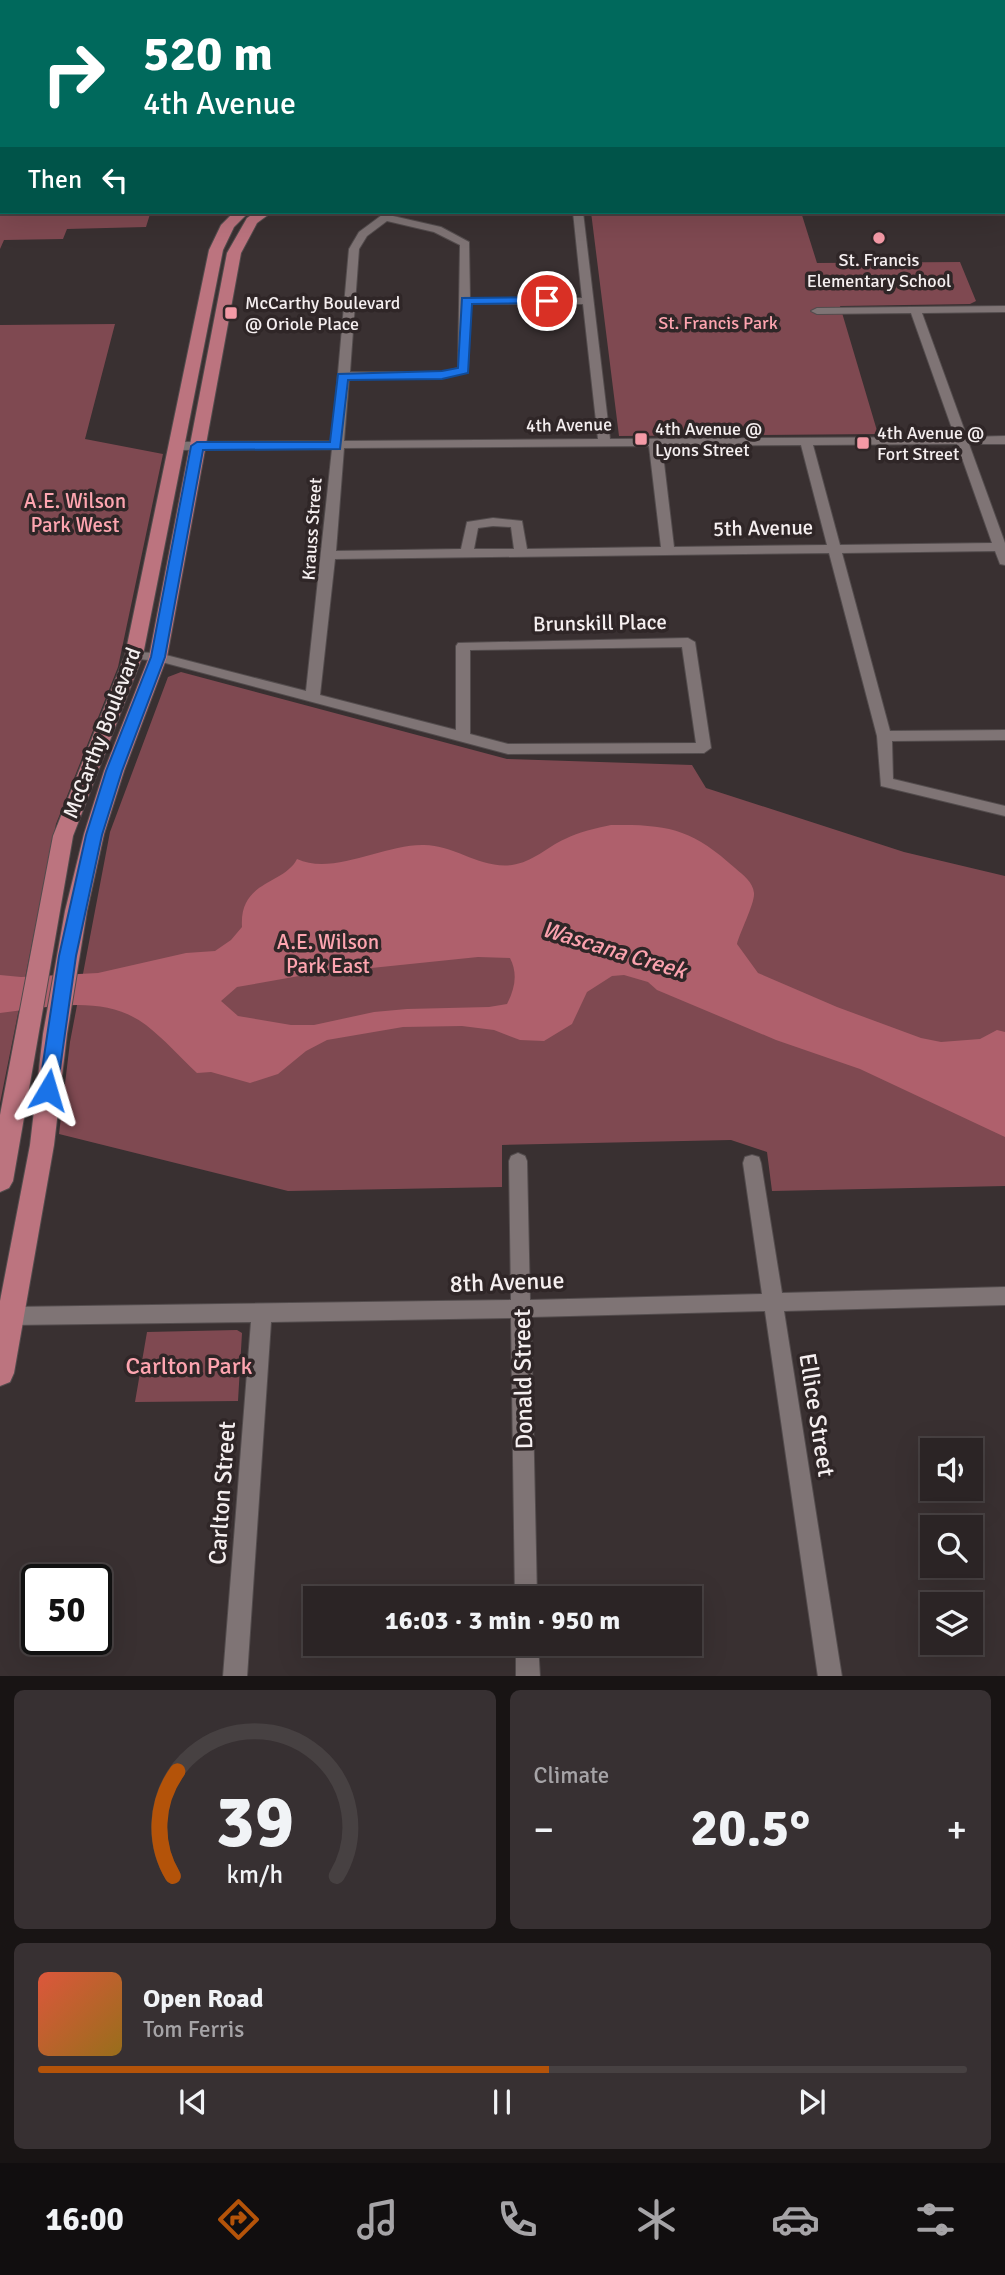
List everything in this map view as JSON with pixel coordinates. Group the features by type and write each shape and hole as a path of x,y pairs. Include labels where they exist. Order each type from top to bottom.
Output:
{"main road":[{"name":"McCarthy Boulevard","path":"0,1181 63,836 134,655 216,250 228,225 240,214"},
{"name":"McCarthy Boulevard","path":"5,1304 19,1272 42,1145 55,1034 68,956 94,835 114,771 158,657 234,253 252,221 261,214"},
{"path":"1,1364 5,1304"}],"street":[{"path":"342,376 442,375 464,370 465,244 458,238 388,214"},
{"name":"Krauss Street","path":"313,697 329,555 354,249 363,234 388,214"},
{"path":"578,214 604,442"},
{"path":"466,301 587,300"},
{"path":"915,309 1005,561"},
{"path":"817,311 1005,309"},
{"name":"4th Avenue","path":"176,446 1005,440"},
{"path":"806,441 884,736 886,782 1005,811"},
{"path":"655,442 668,550"},
{"path":"467,552 472,525 493,522 517,524 521,551"},
{"name":"5th Avenue","path":"329,555 1002,547"},
{"name":"Brunskill Place","path":"134,655 158,657 463,738 508,749 705,748 688,642 463,646 463,738"},
{"path":"884,736 1005,735"},
{"name":"Donald Street","path":"518,1161 526,1586"},
{"name":"Ellice Street","path":"752,1163 830,1676"},
{"name":"8th Avenue","path":"5,1304 262,1313 1005,1296"},
{"name":"Carlton Street","path":"235,1676 262,1313"},
{"path":"527,1656 528,1676"}],"green space":[{"path":"150,214 146,227 67,229 63,239 4,240 0,249 0,216"},
{"name":"St. Francis Park","path":"591,214 802,214 817,263 960,262 976,301 970,304 840,306 878,434 619,436"},
{"name":"A.E. Wilson Park West","path":"115,324 85,439 163,454 118,667 56,824 0,1103 0,325"},
{"name":"A.E. Wilson Park East","path":"181,672 507,759 692,765 706,788 904,852 1005,876 1005,1186 772,1191 767,1152 731,1140 502,1145 502,1187 288,1191 59,1134 70,1042 110,832 168,677"},
{"name":"Carlton Park","path":"237,1330 242,1333 238,1401 135,1402 147,1332"}],"water":[{"name":"Wascana Creek","path":"611,825 664,828 692,837 720,855 744,876 752,885 754,898 737,944 758,973 837,1007 921,1038 941,1042 980,1039 997,1030 1005,1032 1005,1137 860,1069 776,1040 657,990 648,982 624,975 612,976 587,992 572,1024 544,1041 520,1040 494,1030 462,1026 403,1027 327,1040 306,1051 278,1074 250,1083 211,1072 197,1073 146,1025 112,1009 75,1005 0,1013 0,975 21,977 98,973 186,953 215,951 231,940 242,927 243,912 255,892 291,867 297,859 326,864 392,849 424,845 446,849 489,864 512,865 533,858 570,837","holes":["478,957 510,958 515,975 510,998 507,1004 489,1007 407,1009 374,1012 314,1025 291,1025 238,1016 221,1001 237,987 316,973 336,975 352,970"]}],"place":[{"name":"St. Francis Elementary School","path":"879,238"},
{"name":"McCarthy Boulevard @ Oriole Place","path":"231,313"},
{"name":"4th Avenue @ Lyons Street","path":"641,439"},
{"name":"4th Avenue @ Fort Street","path":"863,443"}],"route":[{"path":"48,1090 76,911 94,835 114,771 158,657 197,446 336,446 342,376 442,375 464,370 466,301 547,301"}]}
